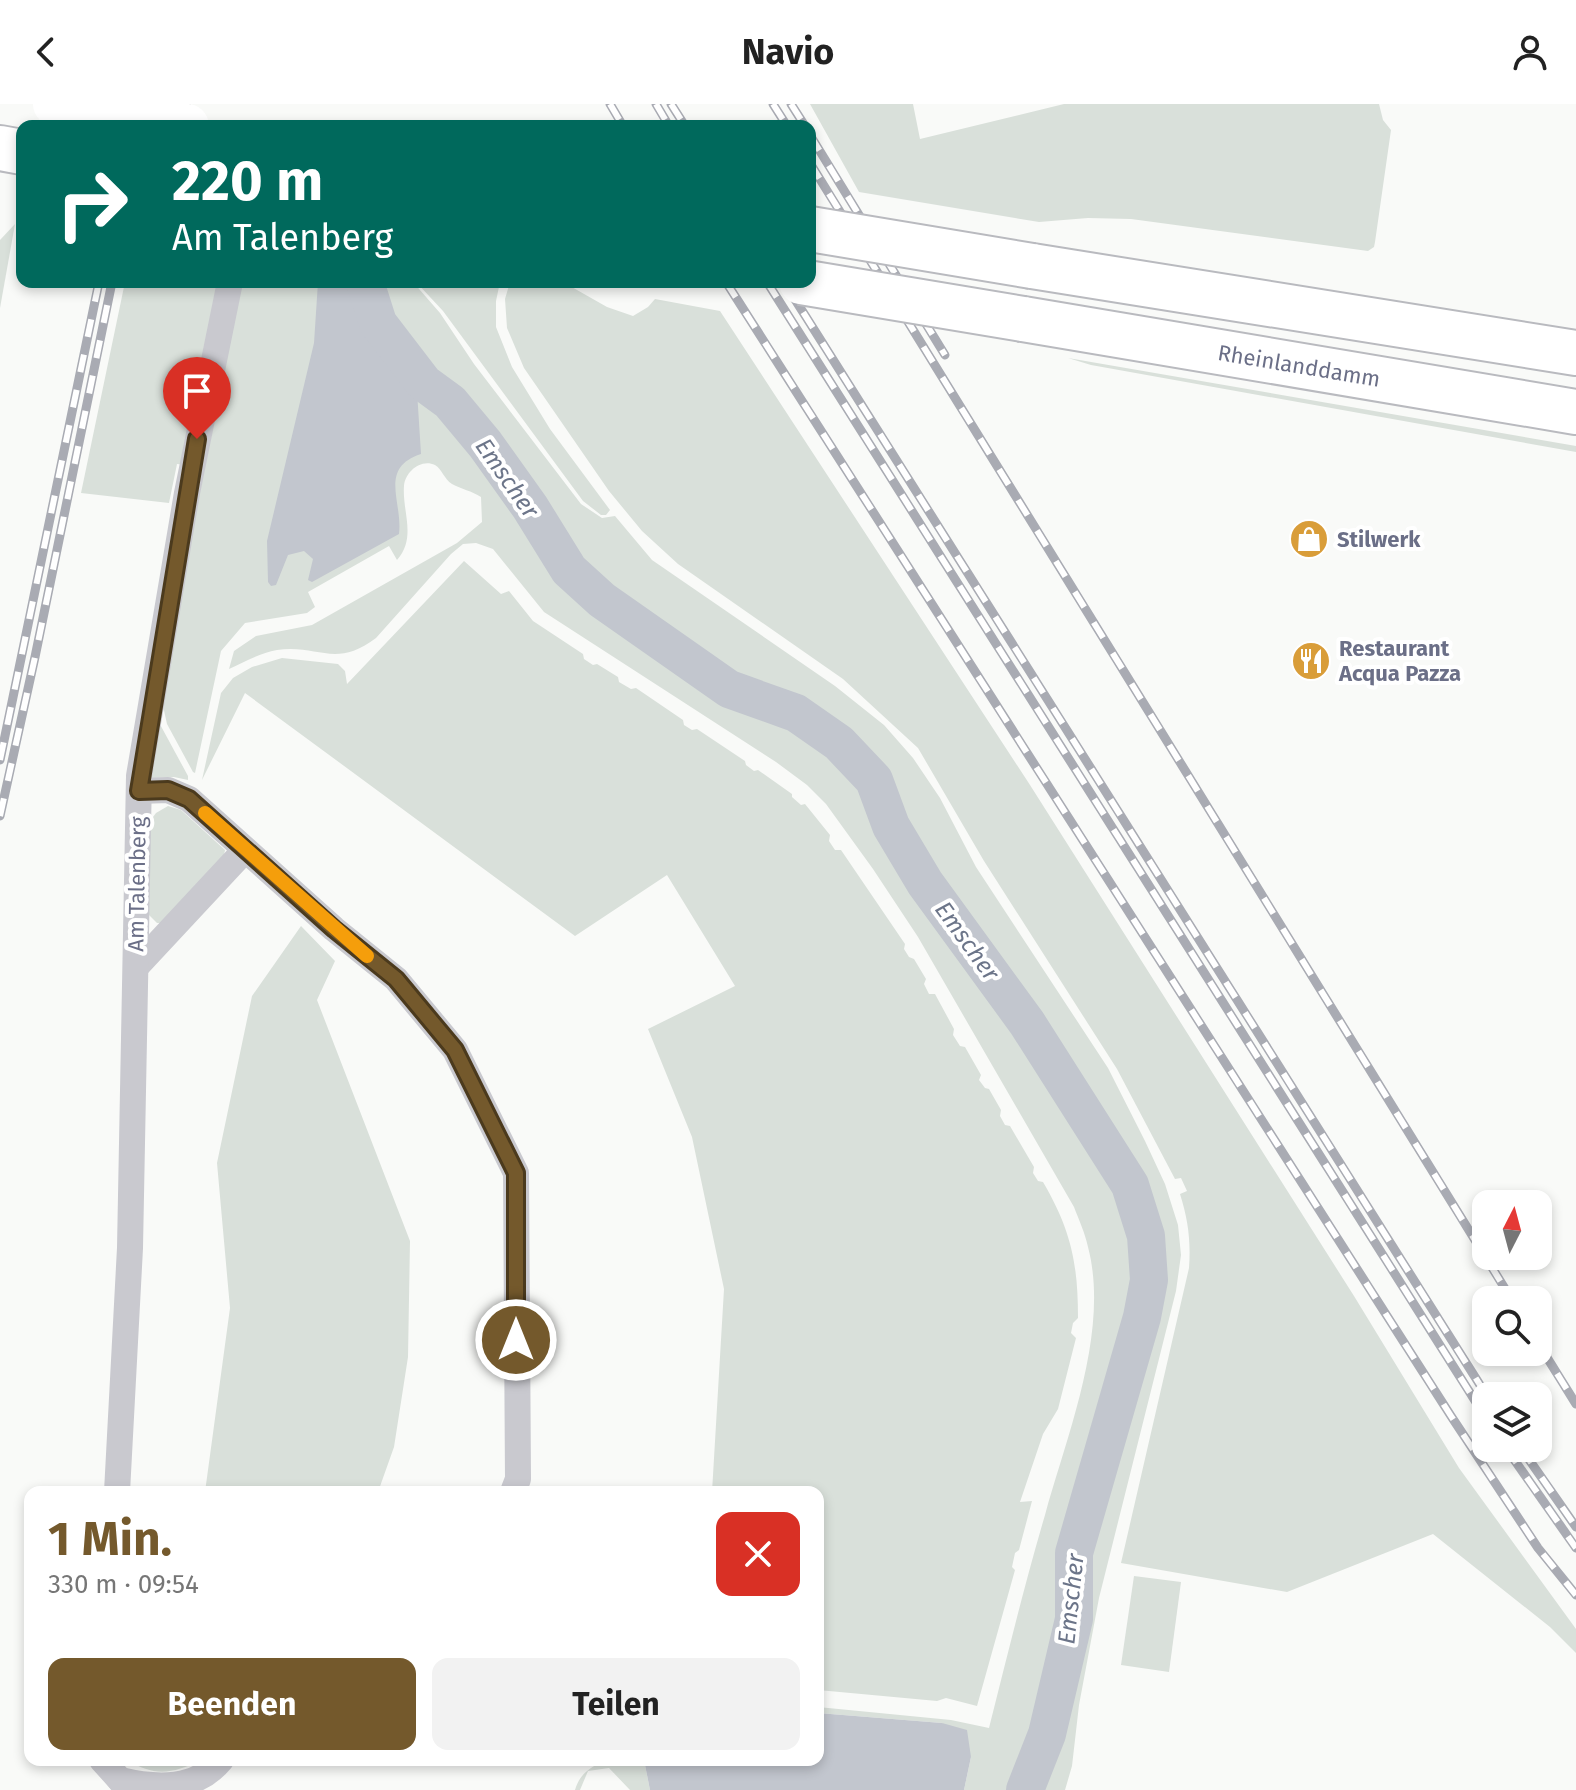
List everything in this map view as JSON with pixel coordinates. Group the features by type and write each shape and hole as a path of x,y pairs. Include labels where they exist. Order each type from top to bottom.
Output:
{"highway":[{"path":"55,104 151,120"},
{"path":"816,230 1576,353"},
{"name":"Rheinlanddamm","path":"816,284 1576,412"}],"street":[{"name":"Am Talenberg","path":"117,1486 130,1248 139,791 187,493 229,288"},
{"path":"139,791 168,790 189,799 396,979 455,1050 516,1173 518,1479 515,1486"},
{"name":"Am Talenberg","path":"136,967 245,850"},
{"path":"106,1766 117,1785 156,1789 187,1787 213,1772 217,1766"}],"shaded area":[{"path":"810,104 913,104 920,139 1064,104 1379,104 1383,120 1391,130 1374,247 1368,251 1131,219 1088,218 1039,222 859,192"},
{"path":"15,224 0,308 0,240"},
{"path":"124,288 222,288 188,465 177,464 169,503 81,493"},
{"path":"234,288 418,288 581,504 602,518 615,516 652,560 835,686 884,725 913,758 940,798 976,867 1108,1068 1165,1184 1178,1225 1181,1255 1176,1291 1099,1598 1079,1705 1072,1766 1065,1790 964,1790 971,1757 942,1723 824,1713 824,1708 951,1720 989,1728 1083,1382 1094,1313 1087,1242 1074,1207 918,937 826,804 776,762 544,612 493,549 476,543 463,544 451,554 376,638 362,647 337,654 277,650 229,669 234,651 256,636 312,625 457,543 482,522 481,497 452,484 430,463 419,465 405,481 407,533 403,551 397,560 389,546 308,592 315,607 307,613 245,623 221,651 195,773 167,724 161,697"},
{"path":"318,288 352,288 363,323 403,379 417,391 421,454 408,460 396,477 399,534 312,582 308,580 313,559 304,551 288,555 276,585 271,586 268,582 267,541 314,343"},
{"path":"422,288 499,288 496,327 512,367 550,429 610,510 606,515 601,515 583,501 443,311"},
{"path":"508,288 574,288 607,307 633,316 655,299 720,311 1030,785 1354,1296 1459,1468 1576,1629 1576,1653 1550,1627 1433,1534 1287,1592 1121,1563 1189,1268 1188,1230 1180,1194 1187,1191 1181,1178 1175,1179 1117,1069 984,861 918,748 843,679 678,564 642,531 609,491 524,368 507,328 505,299"},
{"path":"1068,358 1576,446 1576,452 1091,365"},
{"path":"464,561 501,594 509,591 533,621 583,654 584,659 618,677 619,682 631,689 636,688 683,720 684,725 692,730 697,729 745,761 754,771 758,770 792,794 801,805 805,804 830,835 829,841 835,850 841,850 905,944 904,949 926,979 924,984 929,994 935,994 954,1029 953,1035 960,1046 965,1047 981,1075 979,1080 989,1089 1001,1110 1000,1116 1005,1125 1010,1126 1034,1167 1033,1173 1038,1181 1043,1182 1066,1232 1076,1280 1078,1318 1073,1323 1071,1333 1076,1338 1058,1409 1043,1434 1020,1502 1032,1501 1019,1550 1015,1553 1012,1567 1015,1570 977,1706 946,1698 937,1701 824,1691 824,1486 712,1486 724,1289 692,1137 648,1029 735,986 667,875 575,936 245,693 202,780 221,693 233,678 252,667 282,658 338,664 345,671 347,684"},
{"path":"156,717 188,776 188,780 151,778"},
{"path":"168,806 181,810 225,850 224,855 163,923 157,923 149,915 150,821"},
{"path":"301,926 335,961 317,1000 410,1241 408,1357 394,1447 380,1486 206,1486 230,1308 217,1163 252,996"},
{"path":"1134,1576 1181,1582 1169,1672 1121,1665"},
{"path":"824,1713 942,1723 967,1730 971,1757 964,1790 650,1790 645,1766 824,1766"},
{"path":"139,1766 186,1766 164,1772"},
{"path":"595,1766 645,1766 650,1790 630,1790 609,1768 588,1771 580,1790 575,1790 586,1772"}],"waterway":[{"name":"Emscher","path":"367,288 378,323 424,383 450,402 485,444 530,507 569,570 602,600 729,689 796,713 839,743 874,780 891,826 925,883 1027,1023 1130,1185 1146,1236 1149,1280 1142,1317 1074,1553 1074,1619 1047,1734 1025,1790"}],"railway":[{"path":"130,120 133,104"},
{"path":"142,120 145,104"},
{"path":"610,104 619,120"},
{"path":"656,104 665,120"},
{"path":"671,104 681,120"},
{"path":"773,104 783,120"},
{"path":"791,104 801,120"},
{"path":"816,145 945,355"},
{"path":"816,173 1503,1286"},
{"path":"0,760 98,288"},
{"path":"0,816 111,288"},
{"path":"730,288 1451,1416 1538,1548 1576,1595"},
{"path":"771,288 1472,1396"},
{"path":"788,288 1478,1382"},
{"path":"1552,1365 1576,1404"},
{"path":"1516,1462 1576,1548"},
{"path":"1531,1462 1576,1527"}],"slow traffic":[{"path":"205,813 367,956"}],"place":[{"name":"Stilwerk","path":"1309,539"},
{"name":"Restaurant Acqua Pazza","path":"1311,661"}],"route":[{"path":"197,439 147,727 139,791 168,790 189,799 334,929 396,979 455,1050 516,1173 516,1340"}]}
